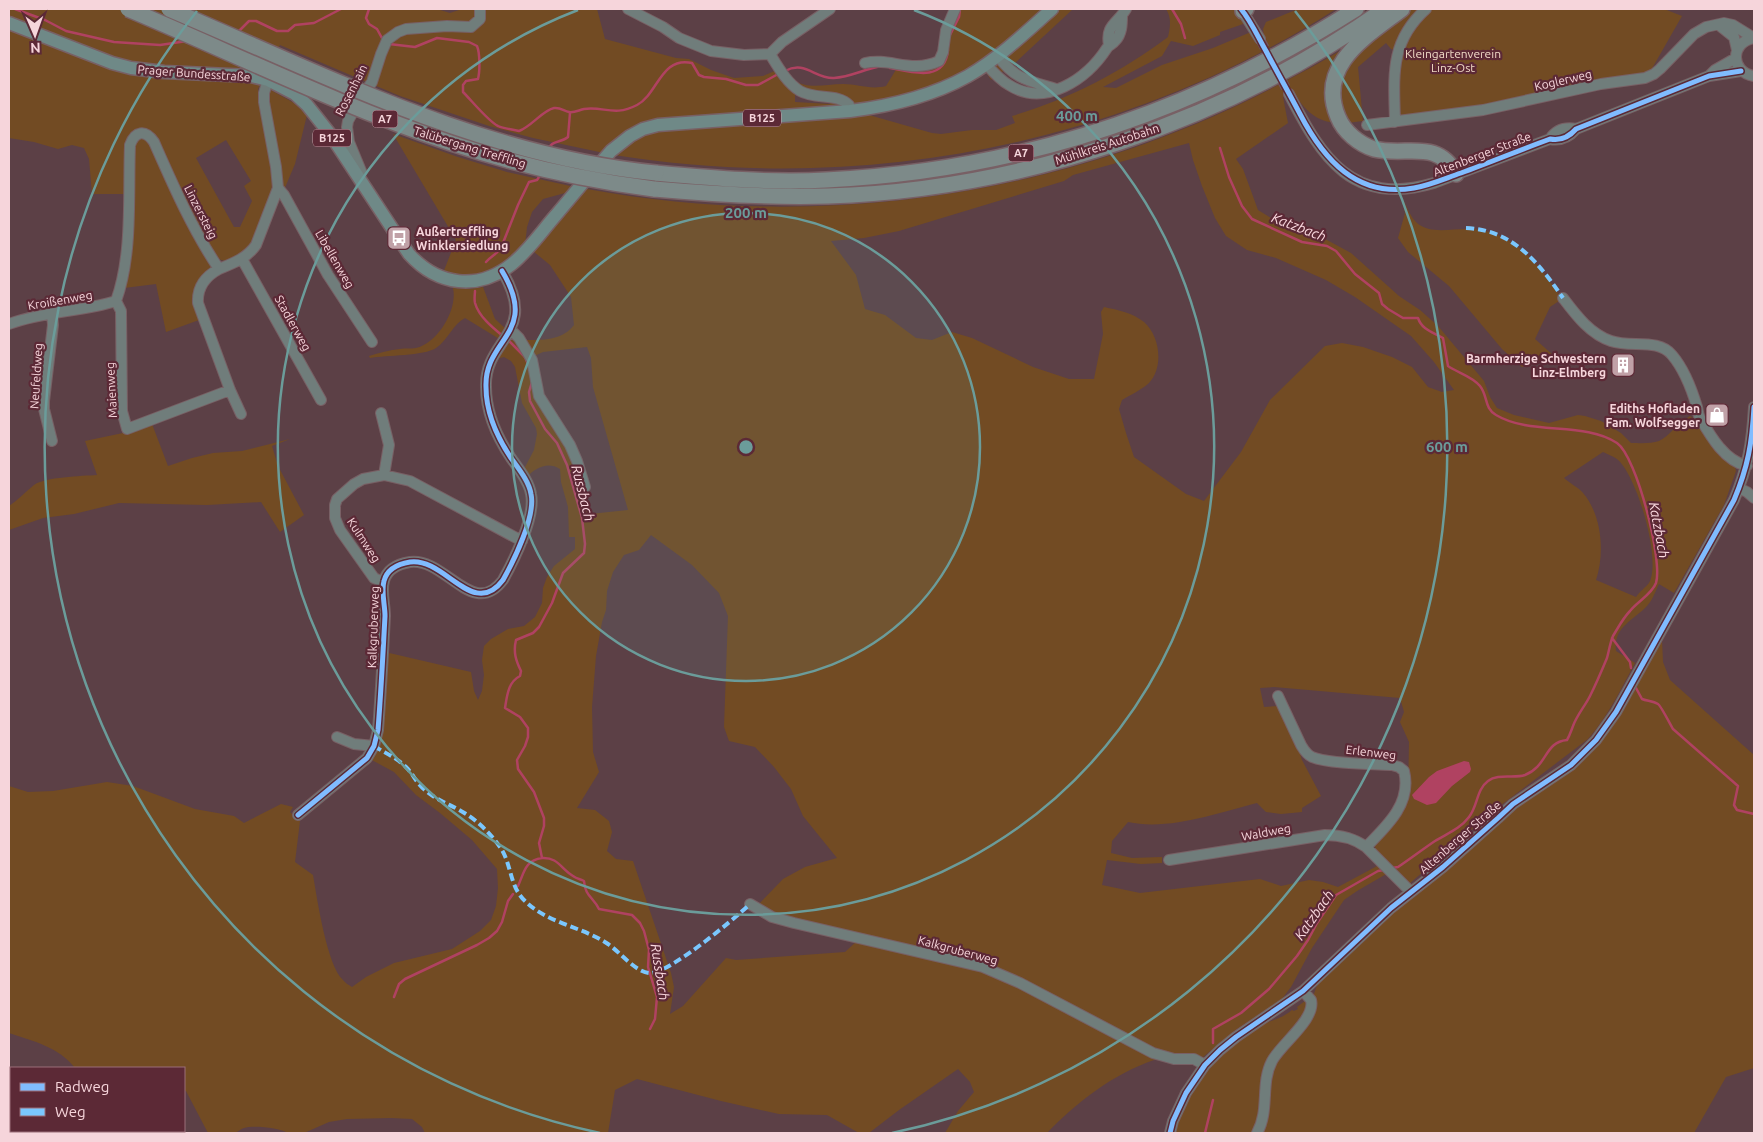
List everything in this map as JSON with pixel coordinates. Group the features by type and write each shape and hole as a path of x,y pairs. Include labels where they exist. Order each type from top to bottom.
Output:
{"highway":[{"name":"Talübergang Treffling","path":"128,9 364,111 451,144 551,171 654,189"},
{"name":"Talübergang Treffling","path":"169,9 374,98 457,128 524,148 575,160 656,173"},
{"name":"Mühlkreis Autobahn","path":"656,173 735,180 825,180 910,173 1016,154 1050,146 1112,127 1198,95 1290,50 1356,9"},
{"name":"Mühlkreis Autobahn","path":"654,189 746,196 830,196 918,188 1024,169 1120,141 1203,109 1260,83 1303,60 1384,9"},
{"path":"1402,9 1363,39 1343,61 1334,82 1333,97 1335,110 1345,129 1362,144 1384,151 1430,152 1448,161 1456,174"}],"main road":[{"name":"B125","path":"502,271 521,255 611,151 620,142 643,129 675,123 850,111 889,105 932,92 958,81 998,56 1052,9"},
{"name":"Prager Bundesstraße","path":"9,23 95,58 131,68 183,74 235,74 268,80 295,94 315,114 415,261 424,269 451,280 472,281 486,278 502,271"}],"street":[{"name":"Rosenhain","path":"361,171 349,142 348,121 372,82 387,40 406,29 446,26 471,27 480,19 480,9"},
{"path":"628,9 663,27 679,38 710,51 744,55 770,54 782,42 830,9"},
{"path":"866,62 880,61 893,64 924,66 939,61 943,52 946,30 954,9"},
{"path":"1395,122 1395,64 1406,34 1418,16 1426,9"},
{"path":"1243,10 1260,39"},
{"path":"986,64 1004,82 1017,89 1040,94 1071,84 1088,72 1109,45 1108,38 1111,28 1115,20 1124,12"},
{"path":"1719,25 1724,23 1730,24 1754,38"},
{"path":"1719,25 1734,37 1738,65 1741,71"},
{"name":"Koglerweg","path":"1367,125 1490,109 1600,84 1645,78 1660,69 1694,34 1706,27 1719,25"},
{"name":"Altenberger Straße","path":"1709,76 1737,54 1743,42 1754,38"},
{"path":"770,54 782,72 801,91 811,95 840,99 850,105 850,111"},
{"path":"998,56 1006,68 1020,78 1056,89"},
{"name":"Altenberger Straße","path":"1289,94 1309,131 1325,155 1338,167 1358,180 1378,187 1398,189 1422,186 1456,174 1550,139 1553,133 1562,129 1568,127 1576,128 1709,76 1741,71 1754,76"},
{"path":"241,414 230,390 198,302 199,288 206,279 219,269 242,259 250,253 256,245 278,188 264,102 268,80"},
{"name":"Linzersteig","path":"116,301 122,279 126,243 130,195 130,146 132,139 137,134 149,135 154,142 204,246 219,269"},
{"name":"Libellenweg","path":"278,188 284,195 328,275 372,342"},
{"name":"Stadlerweg","path":"242,259 321,400"},
{"name":"Kalkgruberweg","path":"298,814 367,758 374,746 380,711 385,612 384,582 391,569 412,562 420,562 436,568 466,589 478,593 489,592 499,586 503,580 522,541 528,521 531,494 524,477 509,455 495,428 489,409 486,386 488,367 508,335 515,313 514,295 502,271"},
{"path":"1563,298 1588,328 1599,336 1612,342 1654,345 1669,351 1683,372 1699,417 1713,438 1730,458 1747,466"},
{"name":"Kroißenweg","path":"9,324 34,316 93,307 116,301"},
{"name":"Maienweg","path":"116,301 121,311 122,411 127,429 230,390"},
{"name":"Neufeldweg","path":"52,313 53,324 44,409 52,441"},
{"path":"508,335 519,338 532,360 539,396 570,445 585,487"},
{"name":"Altenberger Straße","path":"1170,1133 1173,1121 1186,1093 1205,1065 1236,1037 1303,991 1391,908 1443,867 1513,804 1571,765 1596,740 1616,712 1646,660 1739,488 1747,466 1754,407"},
{"path":"381,413 389,444 384,475"},
{"name":"Kulmweg","path":"384,582 374,578 340,530 334,511 337,499 354,484 363,479 384,475 398,477 422,486 522,541"},
{"path":"1739,488 1754,498"},
{"name":"Erlenweg","path":"1278,696 1300,746 1305,752 1312,756 1334,761 1392,765 1404,771 1406,784 1402,802 1390,821 1366,847"},
{"path":"337,737 354,744 374,746"},
{"name":"Waldweg","path":"1169,860 1325,835 1345,837 1366,847"},
{"path":"1366,847 1411,892"},
{"name":"Kalkgruberweg","path":"750,904 772,917 794,923 983,967 1020,983 1153,1053 1174,1059 1194,1059 1205,1065"},
{"path":"1257,1133 1264,1116 1266,1082 1272,1061 1311,1010 1311,1000 1303,991"}],"green space":[{"path":"9,9 437,9 450,13 462,9 476,9 475,24 395,32 369,83 280,45 258,89 269,155 272,184 271,194 253,242 246,251 227,261 215,256 206,245 153,134 134,132 127,194 92,194 89,159 84,148 72,145 58,149 34,142 9,138","holes":["226,140 251,181 244,186 252,201 240,227 234,227 196,158"]},
{"path":"483,9 597,9 605,39 676,58 689,59 711,70 734,78 763,76 777,70 795,91 795,102 830,104 830,101 843,106 676,119 604,153 533,138 489,126 400,96 374,85 390,41 408,32 468,30"},
{"path":"957,9 1045,9 988,56 956,77 940,85 899,98 859,106 844,98 802,88 793,80 811,86 843,84 880,87 886,86 897,68 929,68 946,41"},
{"path":"1061,9 1073,9 1016,62 991,80 986,72"},
{"path":"1166,9 1235,9 1246,23 1220,32 1220,35 1193,46 1171,41 1162,56 1103,87 1116,88 1162,65 1213,48 1251,32 1264,37 1263,29 1266,22 1298,9 1336,9 1254,56 1168,95 1080,126 988,148 896,162 802,168 708,166 614,155 635,138 658,130 869,115 932,133 996,130 1015,123 1012,116 1054,102 1093,84 1150,50 1168,37 1170,19"},
{"path":"1403,9 1422,9 1407,28 1396,50 1391,49 1386,43 1358,67 1363,121 1340,123 1322,120 1307,110 1293,92 1283,97 1288,123 1236,159 1243,169 1258,210 1271,218 1327,240 1351,253 1399,296 1420,310 1438,326 1484,381 1490,397 1497,408 1514,415 1549,423 1578,415 1585,416 1601,421 1621,433 1631,443 1659,441 1690,416 1701,424 1716,446 1735,467 1736,471 1724,505 1674,593 1659,584 1647,606 1624,626 1617,636 1616,651 1635,663 1614,702 1588,739 1492,812 1409,884 1384,861 1375,846 1400,813 1408,798 1409,742 1400,722 1404,712 1400,698 1274,687 1260,688 1264,707 1279,706 1302,760 1321,796 1302,808 1302,812 1281,814 1266,812 1257,803 1176,823 1143,824 1128,822 1112,841 1111,853 1132,858 1162,857 1162,863 1141,864 1107,860 1102,885 1140,893 1260,879 1281,886 1309,880 1338,887 1379,865 1388,873 1344,900 1312,948 1291,987 1281,1000 1237,1029 1203,1057 1191,1055 1168,1056 1124,1073 1083,1100 1047,1133 945,1133 958,1111 974,1092 970,1082 958,1069 869,1133 859,1133 827,1115 779,1114 637,1079 615,1090 608,1133 425,1133 422,1127 412,1119 391,1118 347,1119 329,1122 304,1133 288,1133 273,1128 254,1127 244,1128 230,1134 208,1133 185,1091 185,1067 74,1067 53,1050 9,1033 9,786 28,792 53,791 107,782 133,786 195,809 234,816 244,823 281,804 293,807 290,812 300,821 295,862 313,875 320,915 332,961 343,980 352,987 366,977 394,963 452,949 480,931 491,920 496,906 498,888 497,869 472,840 416,795 394,772 370,759 376,748 380,732 385,652 471,672 474,691 478,700 482,691 484,675 482,660 484,646 491,639 508,629 524,626 535,617 542,603 543,588 547,577 554,566 575,549 575,537 569,537 568,507 561,482 560,469 546,466 534,471 527,477 523,471 534,450 537,434 536,428 522,403 515,367 511,361 504,357 496,359 511,336 518,341 530,361 538,400 570,453 590,514 628,510 593,387 591,358 587,347 543,352 532,357 524,340 558,337 574,325 571,297 550,265 533,251 587,189 675,201 764,206 853,204 941,195 1029,178 1114,154 1198,123 1278,85 1358,40","holes":["1189,143 1193,160 1215,218 1226,236 1247,250 1276,258 1326,280 1355,297 1411,336 1434,362 1454,390 1442,392 1428,387 1412,367 1392,357 1363,347 1342,343 1325,346 1270,400 1241,452 1204,501 1186,494 1134,457 1119,409 1122,400 1149,383 1157,369 1158,360 1157,343 1154,335 1140,319 1125,312 1104,307 1101,312 1103,334 1094,379 1069,379 1033,367 972,338 952,332 932,340 916,338 885,315 865,309 856,275 831,241 864,238 899,231 1064,181 1073,175","1603,452 1617,459 1625,468 1639,499 1650,538 1652,572 1649,583 1636,597 1596,580 1601,546 1598,523 1583,493 1564,478","651,535 692,565 719,593 728,616 724,727 729,741 755,747 774,767 791,789 803,816 837,858 805,867 783,879 758,905 767,912 781,917 984,966 1036,989 1030,992 1007,979 981,970 858,940 845,952 736,960 726,958 683,1006 670,1014 674,987 671,973 633,861 616,859 607,851 612,832 609,821 595,810 577,808 599,772 593,752 592,707 596,656 606,610 607,591 613,572 624,555 639,550"]},
{"name":"Kleingartenverein Linz-Ost","path":"1430,9 1664,9 1682,16 1650,72 1487,106 1401,117 1399,114 1397,65 1408,36"},
{"path":"271,90 294,103 307,115 295,164 284,190 281,183 268,94"},
{"path":"393,134 507,172 575,187 565,193 543,199 532,212 527,227 525,245 500,267 470,277 443,273 456,240"},
{"path":"139,136 147,138 212,265 195,309 199,320 166,332 156,284 124,288 132,147"},
{"path":"1403,200 1413,218 1423,227 1435,230 1474,229 1493,233 1510,241 1535,263 1562,299 1550,307 1535,339 1554,356 1522,367 1502,349 1449,286 1408,252 1398,238 1405,213"},
{"path":"483,287 495,319 507,330 501,340 465,318 457,324 440,345 430,351 370,358 369,356 384,352 416,348 424,345 445,324 452,306 453,288 470,289"},
{"path":"152,424 168,466 213,453 242,451 290,439 272,446 278,466 304,515 280,532 261,502 207,505 119,503 74,514 43,518 9,530 9,506 34,485 46,480 97,475 85,441 123,433"},
{"path":"1662,640 1663,662 1670,680 1754,755 1754,1068 1726,1077 1694,1133 1175,1133 1188,1100 1219,1057 1247,1034 1292,1010 1298,1009 1297,1007 1314,994 1317,985 1395,911 1498,822 1595,748 1611,729 1624,709"}],"shaded area":[{"path":"1464,761 1469,762 1470,772 1452,786 1436,803 1427,805 1414,799 1412,795 1429,777 1437,771"}],"waterway":[{"path":"15,9 45,20 66,31 114,42 160,45 187,41"},
{"path":"237,33 249,21 256,21 277,31 288,31 295,25 314,23 341,9"},
{"path":"369,9 366,18 369,24 377,29 383,40"},
{"path":"950,35 959,17 960,9"},
{"name":"Katzbach","path":"1172,9 1181,24 1185,38"},
{"path":"389,44 415,47 437,38 469,42 477,46 479,53 478,79 466,81 463,85 463,92 494,124 519,131 554,108 567,112 591,108 615,111 637,105 644,100 667,70 673,65 682,62 692,63 699,75 704,77 726,79 746,85 758,85 780,73"},
{"path":"890,68 917,73 934,71 941,67 946,60 948,50"},
{"path":"785,71 798,68 827,78 834,78 877,67"},
{"name":"Russbach","path":"548,150 554,143 568,137 570,113"},
{"name":"Katzbach","path":"1220,148 1229,177 1242,206 1252,219 1302,242 1327,246 1336,251 1355,274 1379,293 1382,304 1388,309 1403,318 1418,318 1425,328 1443,338 1448,366 1469,377 1480,386 1490,409 1496,415 1525,425 1589,432 1604,436 1617,443 1625,452 1633,468 1647,510 1656,554 1656,583 1651,591 1627,614 1613,636 1599,677 1567,740 1554,745 1538,766 1525,775 1496,777 1488,781 1481,789 1472,813 1462,825 1398,867 1392,868"},
{"name":"Russbach","path":"486,262 501,248 529,182 537,180 541,174"},
{"name":"Russbach","path":"475,291 475,303 480,313 504,337"},
{"name":"Russbach","path":"508,340 525,357 528,364"},
{"name":"Russbach","path":"518,886 529,864 536,859 542,858 539,843 544,826 544,818 534,792 518,769 517,760 525,746 528,728 520,717 505,708 507,694 513,682 520,676 521,671 516,656 516,640 533,633 539,627 552,603 563,573 584,553 585,544 582,518 567,465 557,443 545,429 530,401 529,392 532,382"},
{"path":"1612,638 1630,662 1631,668"},
{"path":"1636,688 1642,699 1659,705 1673,729 1738,786 1734,805 1737,810 1754,814"},
{"name":"Russbach","path":"542,858 556,861 569,873 584,881 588,893 599,909 632,915 640,923 649,950 648,967 657,997 655,1019 650,1029"},
{"name":"Katzbach","path":"1213,1043 1213,1029 1241,1013 1269,989 1297,956 1336,895 1378,871 1384,870"},
{"name":"Russbach","path":"394,997 399,984 405,979 489,938 497,931 502,922 508,901 513,894"},
{"name":"Katzbach","path":"1205,1133 1213,1100"}],"tunnel":[{"path":"1260,39 1289,94"}],"marked path":[{"path":"1466,228 1483,230 1497,235 1523,250 1544,272 1563,298"},
{"path":"374,746 395,758 429,793 467,814 487,832 504,854 516,889 525,901 544,915 598,938 640,970 651,973 673,964 717,932 750,904"}],"cycle path":[{"path":"1241,9 1254,29 1309,131 1320,146 1345,172 1359,181 1376,187 1394,190 1414,188 1432,183 1550,139 1564,138 1576,129 1709,76 1741,71"},
{"path":"298,815 367,758 374,746 378,730 383,659 385,616 383,585 388,573 401,564 410,562 423,563 435,568 470,591 481,593 492,591 503,580 523,538 532,503 530,489 497,433 490,415 486,396 488,371 493,357 513,322 515,309 512,292 502,271"},
{"path":"1170,1133 1173,1121 1186,1093 1205,1065 1220,1050 1303,991 1391,908 1443,867 1513,804 1571,765 1596,740 1616,712 1734,500 1749,455 1754,407"}],"place":[{"name":"Außertreffling Winklersiedlung","path":"399,238"},
{"name":"Barmherzige Schwestern Linz-Elmberg","path":"1623,365"},
{"name":"Ediths Hofladen Fam. Wolfsegger","path":"1717,415"}]}
